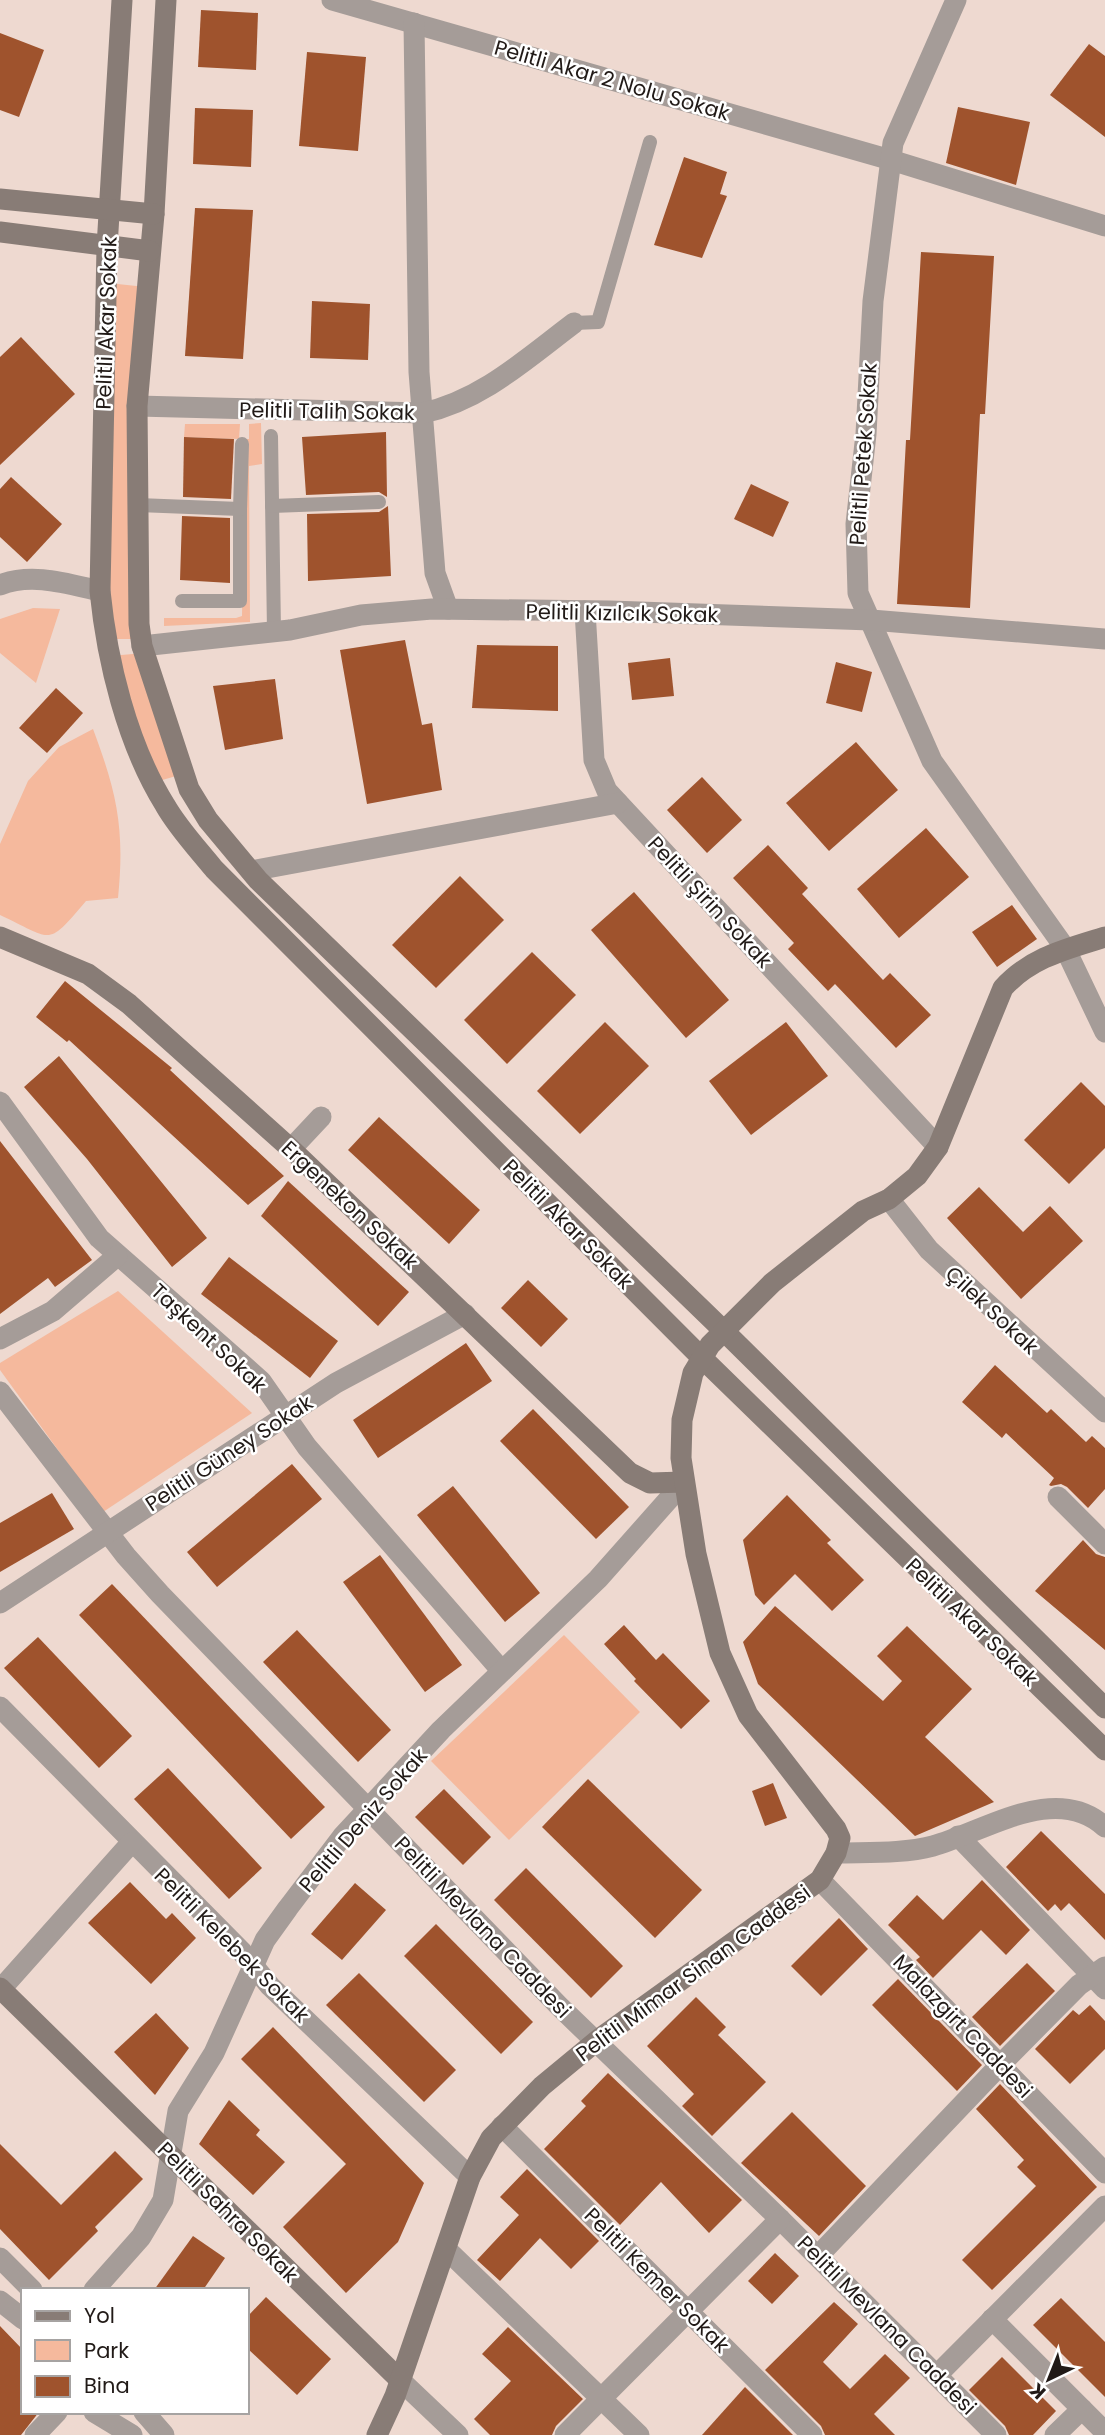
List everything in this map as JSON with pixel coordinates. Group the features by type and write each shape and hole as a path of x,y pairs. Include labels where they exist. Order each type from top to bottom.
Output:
{"main road":[{"name":"Pelitli Akar Sokak","path":"122,0 107,247 100,591 106,647 152,783 167,809 214,869 701,1357 1105,1750"},
{"name":"Pelitli Akar Sokak","path":"166,0 154,214 136,407 142,646 190,789 208,820 251,871 724,1331 1105,1708"},
{"path":"0,199 154,214"},
{"path":"0,232 150,251"},
{"path":"106,647 142,646"},
{"name":"Ergenekon Sokak","path":"0,937 88,974 129,1004 291,1149 465,1314 530,1381 630,1473 650,1483 684,1482"},
{"path":"836,1853 840,1838 836,1829 748,1716 720,1653 699,1566 684,1482 680,1441 688,1395 701,1357 772,1283 863,1211 889,1199 917,1176 938,1147 1003,988 1024,970 1065,948 1105,937"},
{"name":"Pelitli Mimar Sinan Caddesi","path":"377,2435 447,2250 470,2177 483,2150 502,2126 596,2042 820,1881 836,1853"},
{"name":"Pelitli Sahra Sokak","path":"1,1988 400,2380"}],"street":[{"name":"Pelitli Akar 2 Nolu Sokak","path":"332,0 891,160 1105,226"},
{"name":"Pelitli Petek Sokak","path":"956,0 894,144 891,160 873,301 866,434 856,524 858,593 932,761 1065,948 1105,1032"},
{"path":"414,23 419,372 435,573 448,609"},
{"name":"Pelitli Talih Sokak","path":"136,407 423,413 453,407 491,385 574,323"},
{"path":"0,585 21,579 48,580 100,591"},
{"name":"Pelitli Kızılcık Sokak","path":"142,646 274,631 361,615 448,609 871,620 1105,639"},
{"name":"Pelitli Şirin Sokak","path":"584,611 594,760 607,791 938,1147"},
{"path":"251,871 618,803"},
{"name":"Taşkent Sokak","path":"0,1102 99,1238 261,1381 307,1447 501,1670"},
{"path":"291,1149 321,1117"},
{"name":"Çilek Sokak","path":"889,1199 929,1250 1105,1412"},
{"path":"0,1339 52,1311 117,1256"},
{"name":"Pelitli Güney Sokak","path":"0,1603 336,1383 465,1314"},
{"name":"Pelitli Mevlana Caddesi","path":"0,1392 107,1532 160,1594 596,2042 818,2256 996,2435"},
{"name":"Pelitli Deniz Sokak","path":"96,2288 141,2237 163,2200 178,2111 214,2053 265,1940 288,1908 342,1837 368,1809 501,1670 598,1579 684,1482"},
{"path":"1058,1497 1105,1544"},
{"name":"Pelitli Kelebek Sokak","path":"0,1707 253,1966 470,2177"},
{"path":"836,1853 916,1849 1035,1810 1082,1810 1105,1827"},
{"path":"818,2256 1001,2064 1101,1978 958,1836"},
{"path":"1,1988 131,1843"},
{"name":"Malazgirt Caddesi","path":"820,1881 1105,2173"},
{"name":"Pelitli Kemer Sokak","path":"502,2126 812,2435"},
{"path":"937,2375 1105,2206"},
{"path":"565,2435 780,2219"},
{"path":"447,2250 639,2435"},
{"path":"0,2258 30,2288"},
{"path":"0,2301 21,2317"},
{"path":"992,2319 1105,2432"},
{"name":"Pelitli Sahra Sokak","path":"400,2380 458,2435"},
{"path":"1055,2435 1082,2409"},
{"path":"35,2435 55,2414"},
{"path":"97,2414 132,2435"},
{"path":"146,2414 164,2435"}],"lane":[{"path":"574,323 598,322 650,142"},
{"path":"271,436 274,631"},
{"path":"183,601 240,601 242,444"},
{"path":"272,506 379,502"},
{"path":"138,505 240,509"}],"green space":[{"path":"108,283 146,287 141,639 107,639"},
{"path":"261,423 262,464 249,466 250,622 164,626 164,618 242,616 245,439 249,439 249,424"},
{"path":"185,424 240,424 239,439 184,437"},
{"path":"33,608 60,609 36,683 0,653 0,619"},
{"path":"144,653 183,774 152,783 110,656"},
{"path":"93,729 108,773 117,812 120,851 118,898 86,901 55,933 40,934 0,915 0,844 28,781 59,747"},
{"path":"118,1291 252,1413 103,1512 0,1370 0,1363"},
{"path":"564,1635 640,1712 509,1840 431,1761"}],"building":[{"path":"201,10 258,13 256,70 198,67"},
{"path":"0,33 44,50 19,117 0,110"},
{"path":"1089,44 1105,56 1105,137 1050,95"},
{"path":"307,52 366,57 358,151 299,146"},
{"path":"958,107 1030,122 1016,185 946,163"},
{"path":"195,108 253,110 251,167 193,164"},
{"path":"684,157 727,172 720,194 727,196 702,258 654,245"},
{"path":"195,208 253,210 243,359 185,356"},
{"path":"921,252 994,256 985,414 980,414 970,608 897,604 906,440 910,440"},
{"path":"312,301 370,304 368,360 310,358"},
{"path":"21,337 75,394 0,465 0,357"},
{"path":"386,432 387,497 379,492 306,495 302,437"},
{"path":"184,437 234,439 231,499 183,497"},
{"path":"11,477 62,524 27,562 0,537 0,489"},
{"path":"751,484 789,502 773,537 734,519"},
{"path":"388,506 391,576 308,581 307,514 379,512"},
{"path":"182,516 230,518 230,583 180,580"},
{"path":"405,640 422,725 432,723 442,790 367,804 340,650"},
{"path":"477,645 558,646 558,711 472,708"},
{"path":"670,658 674,696 632,700 628,663"},
{"path":"836,662 872,672 862,712 826,703"},
{"path":"275,679 283,739 225,750 213,686"},
{"path":"56,688 83,713 47,753 19,728"},
{"path":"856,742 898,790 829,851 786,803"},
{"path":"702,777 742,820 707,853 667,810"},
{"path":"926,828 969,877 899,938 857,889"},
{"path":"768,845 808,888 802,894 883,980 890,973 931,1015 896,1048 835,984 828,991 788,949 794,943 733,878"},
{"path":"460,876 504,920 436,988 392,945"},
{"path":"634,892 729,1000 686,1038 591,930"},
{"path":"1012,905 1037,939 997,967 972,932"},
{"path":"532,952 576,995 507,1064 464,1020"},
{"path":"65,981 172,1068 170,1070 284,1176 248,1205 69,1040 67,1042 36,1017"},
{"path":"605,1022 649,1066 580,1134 537,1091"},
{"path":"786,1022 828,1076 751,1135 709,1081"},
{"path":"59,1056 207,1238 172,1267 87,1159 24,1087"},
{"path":"1081,1082 1105,1106 1105,1148 1069,1184 1024,1140"},
{"path":"379,1117 480,1210 449,1244 348,1150"},
{"path":"0,1141 92,1260 55,1287 48,1278 0,1314"},
{"path":"288,1181 409,1292 378,1326 261,1216"},
{"path":"979,1187 1023,1232 1050,1206 1083,1241 1021,1299 947,1218"},
{"path":"229,1257 338,1341 310,1378 201,1294"},
{"path":"528,1280 568,1319 541,1347 501,1308"},
{"path":"466,1343 492,1381 378,1458 353,1420"},
{"path":"995,1365 1047,1413 1051,1409 1086,1442 1092,1436 1105,1448 1105,1489 1088,1508 1067,1487 1061,1484 1049,1485 1054,1478 1006,1433 1002,1438 962,1402"},
{"path":"533,1409 629,1507 596,1539 500,1441"},
{"path":"292,1464 322,1499 217,1587 187,1552"},
{"path":"453,1486 540,1593 505,1622 417,1515"},
{"path":"52,1493 74,1529 0,1572 0,1523"},
{"path":"787,1495 831,1540 827,1543 864,1580 832,1611 795,1574 764,1605 755,1595 743,1540"},
{"path":"1083,1540 1096,1554 1105,1557 1105,1650 1035,1591"},
{"path":"380,1555 462,1665 425,1692 343,1582"},
{"path":"112,1584 325,1807 291,1839 79,1615"},
{"path":"775,1606 883,1701 902,1681 877,1656 907,1626 972,1689 925,1737 994,1802 915,1836 758,1684 743,1642"},
{"path":"624,1625 656,1660 663,1653 710,1701 681,1729 634,1681 636,1679 604,1644"},
{"path":"297,1630 391,1730 358,1762 263,1662"},
{"path":"38,1637 132,1736 99,1768 4,1668"},
{"path":"168,1768 262,1868 229,1899 134,1799"},
{"path":"588,1779 702,1890 655,1938 542,1827"},
{"path":"773,1783 787,1818 765,1826 752,1791"},
{"path":"444,1789 491,1837 463,1865 415,1817"},
{"path":"1041,1831 1105,1894 1105,1940 1069,1903 1061,1911 1055,1904 1048,1911 1006,1867"},
{"path":"526,1868 623,1966 591,1998 494,1900"},
{"path":"982,1880 1030,1930 1006,1955 981,1930 933,1978 916,1960 920,1957 888,1925 917,1895 943,1920"},
{"path":"130,1882 166,1919 172,1913 196,1938 151,1984 88,1923"},
{"path":"355,1883 386,1910 342,1960 311,1934"},
{"path":"839,1918 868,1949 821,1996 791,1966"},
{"path":"436,1924 533,2022 501,2054 404,1956"},
{"path":"1027,1963 1055,1991 1000,2046 972,2017"},
{"path":"359,1973 456,2070 424,2102 326,2005"},
{"path":"898,1979 982,2065 957,2091 872,2005"},
{"path":"696,1997 726,2027 718,2035 766,2082 712,2136 682,2106 694,2094 647,2046"},
{"path":"1090,2005 1105,2021 1105,2049 1070,2084 1035,2049 1073,2010 1079,2015"},
{"path":"156,2013 189,2048 155,2095 114,2052"},
{"path":"273,2027 424,2183 398,2242 346,2293 283,2227 346,2164 241,2059"},
{"path":"608,2073 742,2200 709,2233 661,2182 620,2225 544,2149 586,2106 581,2101"},
{"path":"1000,2084 1097,2187 992,2290 962,2260 1036,2186 1017,2167 1024,2160 976,2109"},
{"path":"229,2100 260,2130 256,2135 285,2162 253,2195 199,2144"},
{"path":"792,2112 866,2186 819,2236 741,2163"},
{"path":"0,2144 61,2205 115,2151 143,2179 95,2227 98,2231 49,2280 0,2229"},
{"path":"527,2169 599,2241 571,2269 540,2238 500,2281 477,2260 519,2215 500,2197"},
{"path":"193,2236 225,2258 204,2288 155,2288"},
{"path":"775,2253 799,2276 772,2304 748,2281"},
{"path":"266,2297 331,2359 297,2395 248,2349 248,2316"},
{"path":"1061,2298 1105,2342 1105,2397 1033,2325"},
{"path":"834,2302 858,2324 823,2362 850,2389 885,2354 910,2378 874,2414 895,2435 825,2435 821,2426 765,2370"},
{"path":"0,2326 21,2348 21,2414 37,2414 21,2435 0,2435"},
{"path":"508,2327 583,2399 556,2426 552,2435 490,2435 474,2419 511,2381 482,2354"},
{"path":"1002,2357 1056,2411 1033,2435 1009,2435 1005,2426 969,2390"},
{"path":"745,2387 793,2435 702,2435"}]}
